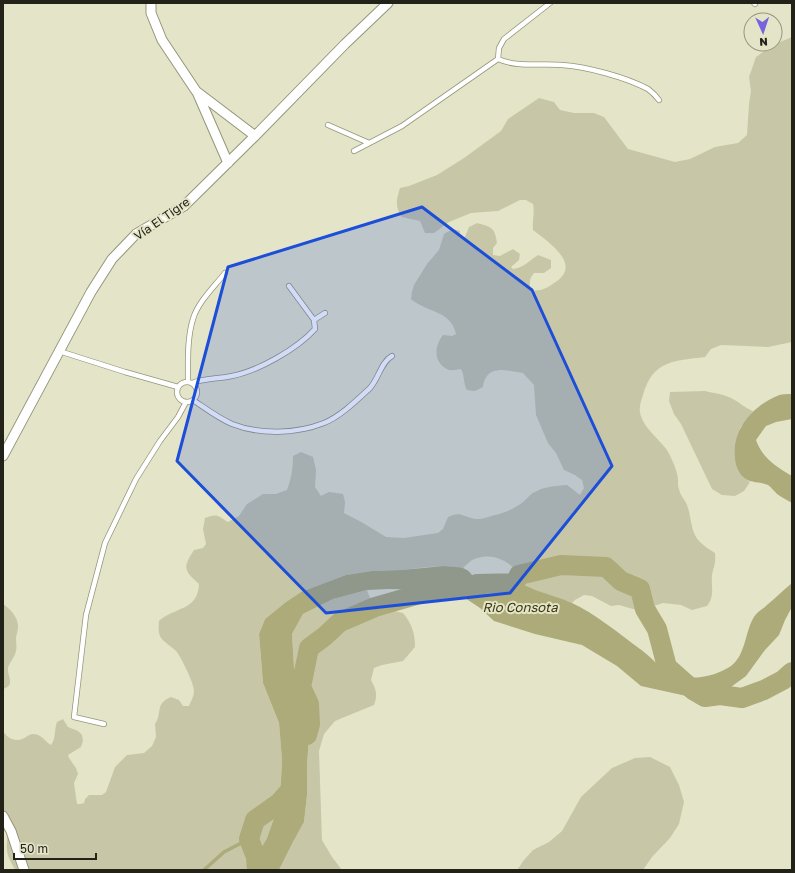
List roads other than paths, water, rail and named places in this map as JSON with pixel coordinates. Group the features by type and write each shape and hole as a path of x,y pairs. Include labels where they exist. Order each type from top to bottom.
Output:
{"street":[{"path":"152,3 151,13 162,40 196,91 228,162"},
{"name":"Vía El Tigre","path":"3,456 59,351 112,259 136,234 184,206 255,136 344,44 388,3"},
{"path":"196,91 255,136"},
{"path":"3,816 24,870"}],"lane":[{"path":"354,151 402,126 498,59 499,48 504,39 550,3"},
{"path":"498,59 518,65 563,65 603,72 649,90 659,100"},
{"path":"328,125 369,143"},
{"path":"190,382 190,336 193,318 200,305 225,273"},
{"path":"190,382 196,385 198,391 197,396 193,400 186,402 180,400 177,395 178,387 182,383 209,378 232,376 255,369 287,352 309,335 315,329 314,320 289,286"},
{"path":"314,320 325,313"},
{"path":"59,351 178,387"},
{"path":"193,400 231,424 250,430 268,432 295,431 325,423 345,410 371,386 381,372 386,359 392,356"},
{"path":"104,724 74,716 88,608 105,543 121,509 136,479 160,441 178,417 186,402"}],"water":[{"path":"782,394 792,394 792,419 776,422 766,426 756,440 766,457 792,476 792,503 777,494 768,485 745,479 738,470 735,457 735,447 741,428 752,412 768,400"},
{"name":"Rio Consota","path":"444,566 459,567 467,570 484,592 488,594 496,595 511,584 518,583 572,603 607,624 665,669 676,675 690,678 712,675 731,666 740,656 755,615 792,583 792,607 779,635 765,650 746,676 720,695 691,697 641,686 617,666 582,645 535,634 494,621 480,608 449,590 367,590 333,599 303,614 292,634 294,668 309,704 310,724 307,765 307,795 304,822 279,870 251,870 256,857 267,838 273,821 279,803 281,781 282,760 279,723 263,683 259,634 265,619 301,592 346,575 372,571"}],"waterway":[{"path":"307,735 310,724 309,704 301,687 309,648 340,622 375,607 434,590 449,590 470,587 477,584 515,583 519,575 561,565 606,567 621,581 640,589 645,609 657,629 667,667 693,690 705,697 720,695 742,698 764,690 783,680 792,672"},
{"path":"257,870 256,857 249,839 255,820 279,803 295,783"},
{"path":"204,870 224,852 249,839"}]}
